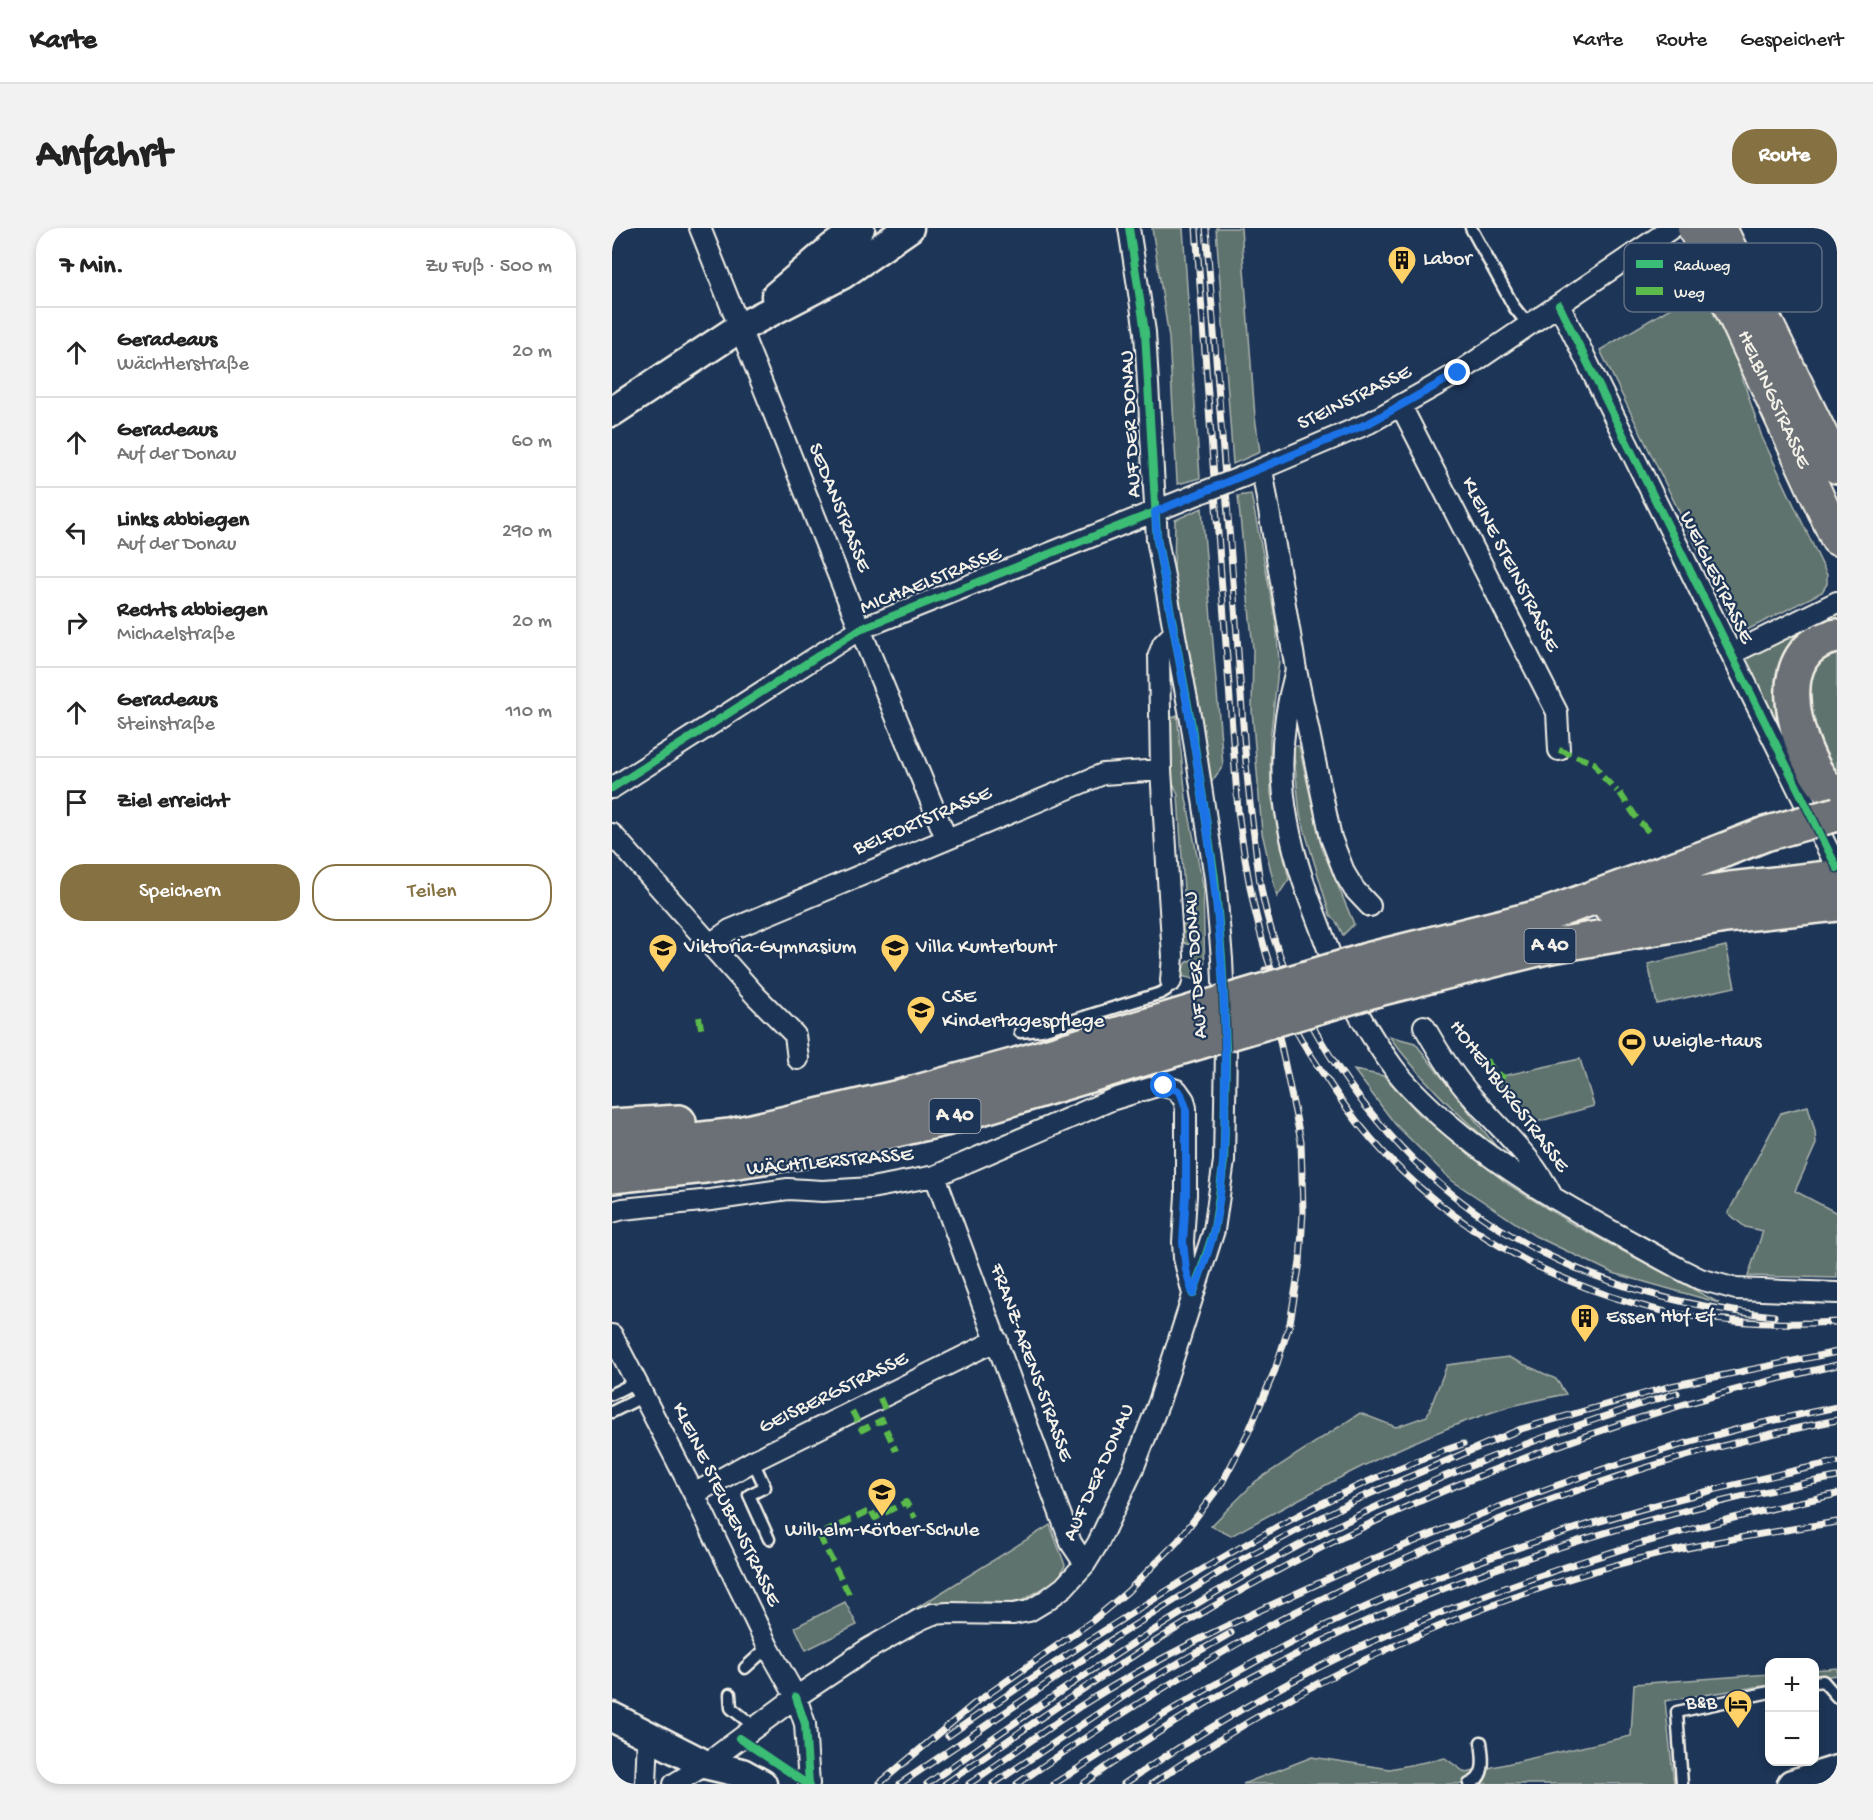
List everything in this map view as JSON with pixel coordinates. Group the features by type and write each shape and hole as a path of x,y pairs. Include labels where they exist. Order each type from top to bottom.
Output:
{"highway":[{"path":"1837,636 1821,640 1807,651 1796,668 1792,689 1793,707 1802,741 1819,777 1837,799"},
{"path":"1543,915 1765,834 1837,814"},
{"name":"A 40","path":"1372,974 1546,947 1735,909 1837,877"},
{"name":"A 40","path":"612,1176 705,1166 803,1151 945,1119 1197,1027 1372,974 1543,915 1837,904"},
{"path":"1735,909 1797,924 1837,923"},
{"name":"A 40","path":"612,1149 730,1136 899,1097 1016,1065 1197,1027"},
{"path":"612,1126 710,1120 782,1123"},
{"path":"612,1193 705,1166"}],"main road":[{"path":"741,327 832,248 860,228"},
{"path":"612,412 741,327 843,274 909,228"},
{"name":"HELBINGSTRASSE","path":"1694,228 1701,243"},
{"name":"HELBINGSTRASSE","path":"1720,228 1727,243"},
{"name":"HELBINGSTRASSE","path":"1733,312 1837,539"},
{"name":"HELBINGSTRASSE","path":"1761,312 1837,467"},
{"path":"612,1717 648,1734 712,1774 742,1773 762,1784"},
{"path":"1792,1784 1837,1770"}],"street":[{"name":"SEDANSTRASSE","path":"700,228 946,838"},
{"name":"AUF DER DONAU","path":"674,1784 712,1774 755,1726 868,1649 914,1623 933,1614 1013,1614 1029,1611 1064,1587 1085,1564 1098,1543 1133,1469 1158,1402 1214,1230 1224,1161 1226,1049 1222,959 1215,878 1191,721 1157,539 1145,332 1129,228"},
{"name":"STEINSTRASSE","path":"1650,243 1672,228"},
{"name":"STEINSTRASSE","path":"1198,494 1369,423 1401,406 1458,373 1624,261"},
{"name":"WEIGLESTRASSE","path":"1559,305 1733,653 1837,868"},
{"name":"KLEINE STEINSTRASSE","path":"1401,406 1557,712 1559,750"},
{"name":"HOHENBURGSTRASSE","path":"1262,469 1296,670 1331,838 1353,890 1370,906"},
{"name":"MICHAELSTRASSE","path":"612,788 860,629 1198,494"},
{"name":"WEIGLESTRASSE","path":"1733,653 1837,602"},
{"name":"AUF DER DONAU","path":"1171,981 1173,956 1161,770 1159,656 1162,644 1174,633"},
{"name":"HOHENBURGSTRASSE","path":"1296,670 1284,721 1282,774 1284,803 1297,864 1343,984 1363,1022 1394,1068 1426,1104 1473,1145 1553,1198 1680,1269 1710,1282 1753,1291 1837,1293"},
{"name":"BELFORTSTRASSE","path":"710,944 730,930 1103,774 1161,770"},
{"path":"612,834 756,996 795,1035 798,1059"},
{"name":"HOHENBURGSTRASSE","path":"1424,1026 1444,1061 1471,1096 1534,1164 1553,1198"},
{"name":"WÄCHTLERSTRASSE","path":"612,1212 771,1190 823,1191 871,1188 934,1176 1111,1100 1157,1086 1172,1088 1181,1094 1184,1100 1187,1125 1183,1242 1186,1270 1193,1294"},
{"name":"FRANZ-ARENS-STRASSE","path":"934,1176 1071,1543 1085,1564"},
{"name":"KLEINE STEUBENSTRASSE","path":"612,1335 694,1494 768,1647 796,1696"},
{"name":"GEISBERGSTRASSE","path":"694,1494 753,1461 997,1340"},
{"path":"796,1696 805,1724 809,1784"},
{"path":"646,1784 648,1734"}],"lane":[{"path":"1471,228 1514,307 1528,326"},
{"name":"AUF DER DONAU","path":"1020,1032 1042,1030 1161,993 1166,990 1171,981"},
{"path":"612,1394 640,1389"},
{"path":"612,1412 640,1389"},
{"path":"753,1461 765,1487 749,1495 769,1539"},
{"path":"745,1668 768,1647"},
{"path":"1819,1681 1822,1681 1837,1697"},
{"path":"1682,1784 1677,1712 1765,1693"},
{"path":"730,1694 731,1708 755,1726"},
{"path":"1470,1784 1483,1771 1481,1742"}],"green space":[{"path":"1152,228 1183,228 1200,478 1178,484 1169,338"},
{"path":"1216,228 1241,228 1255,417 1260,452 1233,464"},
{"path":"1664,312 1713,312 1737,362 1762,437 1827,575 1827,584 1822,592 1739,634 1600,350"},
{"path":"1251,494 1276,622 1279,661 1270,740 1271,793 1289,879 1277,897 1262,833 1252,710 1253,649 1238,496"},
{"path":"1202,508 1223,766 1210,784 1174,575 1175,520"},
{"path":"1837,608 1837,627 1797,651 1827,803 1812,808 1743,665 1745,652"},
{"path":"1837,647 1837,791 1801,701 1821,652"},
{"path":"1177,715 1186,798 1203,886 1205,979 1197,980 1181,976 1185,965 1195,958 1195,945 1179,940 1179,927 1186,923 1178,795 1172,780 1171,718"},
{"path":"1293,746 1299,746 1322,848 1354,924 1343,935 1330,915 1300,815"},
{"path":"1726,946 1735,987 1657,1004 1648,964"},
{"path":"1389,1036 1415,1043 1498,1149 1440,1096"},
{"path":"1580,1059 1594,1106 1527,1125 1493,1078"},
{"path":"1354,1070 1384,1076 1420,1115 1509,1185 1569,1222 1719,1303 1613,1273 1535,1236 1451,1180 1395,1124"},
{"path":"1808,1106 1816,1144 1795,1191 1837,1213 1837,1278 1748,1276 1763,1231 1745,1227 1728,1213 1781,1113"},
{"path":"1508,1357 1556,1379 1566,1394 1512,1406 1475,1418 1403,1447 1231,1536 1211,1526 1256,1481 1360,1413 1396,1427 1427,1416 1447,1365"},
{"path":"1050,1525 1065,1565 1058,1580 1014,1605 947,1603 910,1612"},
{"path":"845,1602 857,1625 806,1650 795,1627"},
{"path":"1837,1668 1837,1675 1819,1677 1819,1670"},
{"path":"1765,1674 1765,1686 1665,1701 1674,1784 1243,1784 1312,1757 1390,1769 1445,1758 1466,1773 1631,1736 1634,1684"}],"railway":[{"path":"1196,228 1238,811 1250,887 1261,937 1290,1019 1301,1039 1358,1123 1388,1157 1454,1216 1491,1241 1530,1263 1613,1297 1674,1314 1760,1323 1837,1322"},
{"path":"1206,228 1245,756 1257,864 1275,943 1303,1008 1338,1068 1379,1123 1425,1170 1474,1211 1526,1244 1583,1271 1643,1292 1707,1307 1774,1316"},
{"path":"880,1783 974,1704 1092,1621 1127,1592 1178,1541 1222,1483 1248,1433 1275,1370 1290,1323 1300,1262 1303,1212 1301,1141 1265,970"},
{"path":"900,1784 1117,1636 1233,1564 1353,1501 1521,1429 1671,1386 1837,1352"},
{"path":"945,1784 1084,1688 1169,1633 1247,1587 1408,1506 1576,1439 1749,1386 1837,1365"},
{"path":"927,1784 1138,1640 1304,1543 1399,1496 1477,1463 1556,1433 1677,1393"},
{"path":"969,1784 1079,1707 1139,1671 1294,1594 1388,1553 1513,1502 1640,1457 1771,1421 1837,1407"},
{"path":"1017,1784 1140,1702 1235,1645 1295,1612 1403,1560 1523,1510 1585,1488 1710,1449 1837,1420"},
{"path":"948,1736 1123,1618 1250,1542 1354,1488 1463,1444"},
{"path":"1054,1784 1150,1723 1249,1665 1316,1630 1411,1588 1558,1534 1658,1504 1837,1462"},
{"path":"1083,1784 1167,1727 1256,1675 1348,1629 1443,1589 1540,1553 1638,1523 1738,1498 1837,1477"},
{"path":"1124,1784 1217,1724 1281,1687 1380,1638 1435,1615 1605,1554 1720,1521 1837,1494"},
{"path":"1152,1784 1204,1749 1312,1687 1368,1658 1483,1609 1541,1588 1630,1561 1718,1542 1837,1522"},
{"path":"993,1784 1145,1682 1231,1633"}],"marked path":[{"path":"1559,750 1594,763 1603,777 1617,791"},
{"path":"1620,793 1652,836"},
{"path":"699,1017 702,1033"},
{"path":"1486,1060 1496,1073 1505,1078"},
{"path":"880,1398 887,1414"},
{"path":"852,1411 862,1430 882,1420 896,1451"},
{"path":"849,1594 819,1535 871,1510 875,1518 906,1502 915,1518"}],"cycle path":[{"path":"1129,228 1145,332 1157,539 1191,721 1215,878 1222,959 1226,1049 1224,1161 1214,1230 1193,1294"},
{"path":"1559,305 1837,868"},
{"path":"612,788 860,629 1155,512"},
{"path":"796,1697 805,1724 809,1784"},
{"path":"739,1738 807,1784"}],"place":[{"name":"Labor","path":"1402,286"},
{"name":"Viktoria-Gymnasium","path":"663,974"},
{"name":"Villa Kunterbunt","path":"895,974"},
{"name":"CSE Kindertagespflege","path":"921,1036"},
{"name":"Weigle-Haus","path":"1632,1068"},
{"name":"Essen Hbf Ef","path":"1585,1344"},
{"name":"Wilhelm-Körber-Schule","path":"882,1518"},
{"name":"B&B","path":"1738,1730"}],"route":[{"path":"1164,1086 1177,1090 1186,1108 1186,1195 1183,1242 1186,1270 1193,1294 1214,1230 1224,1161 1226,1049 1222,959 1215,878 1191,721 1157,539 1155,512 1369,423 1458,373"}]}
